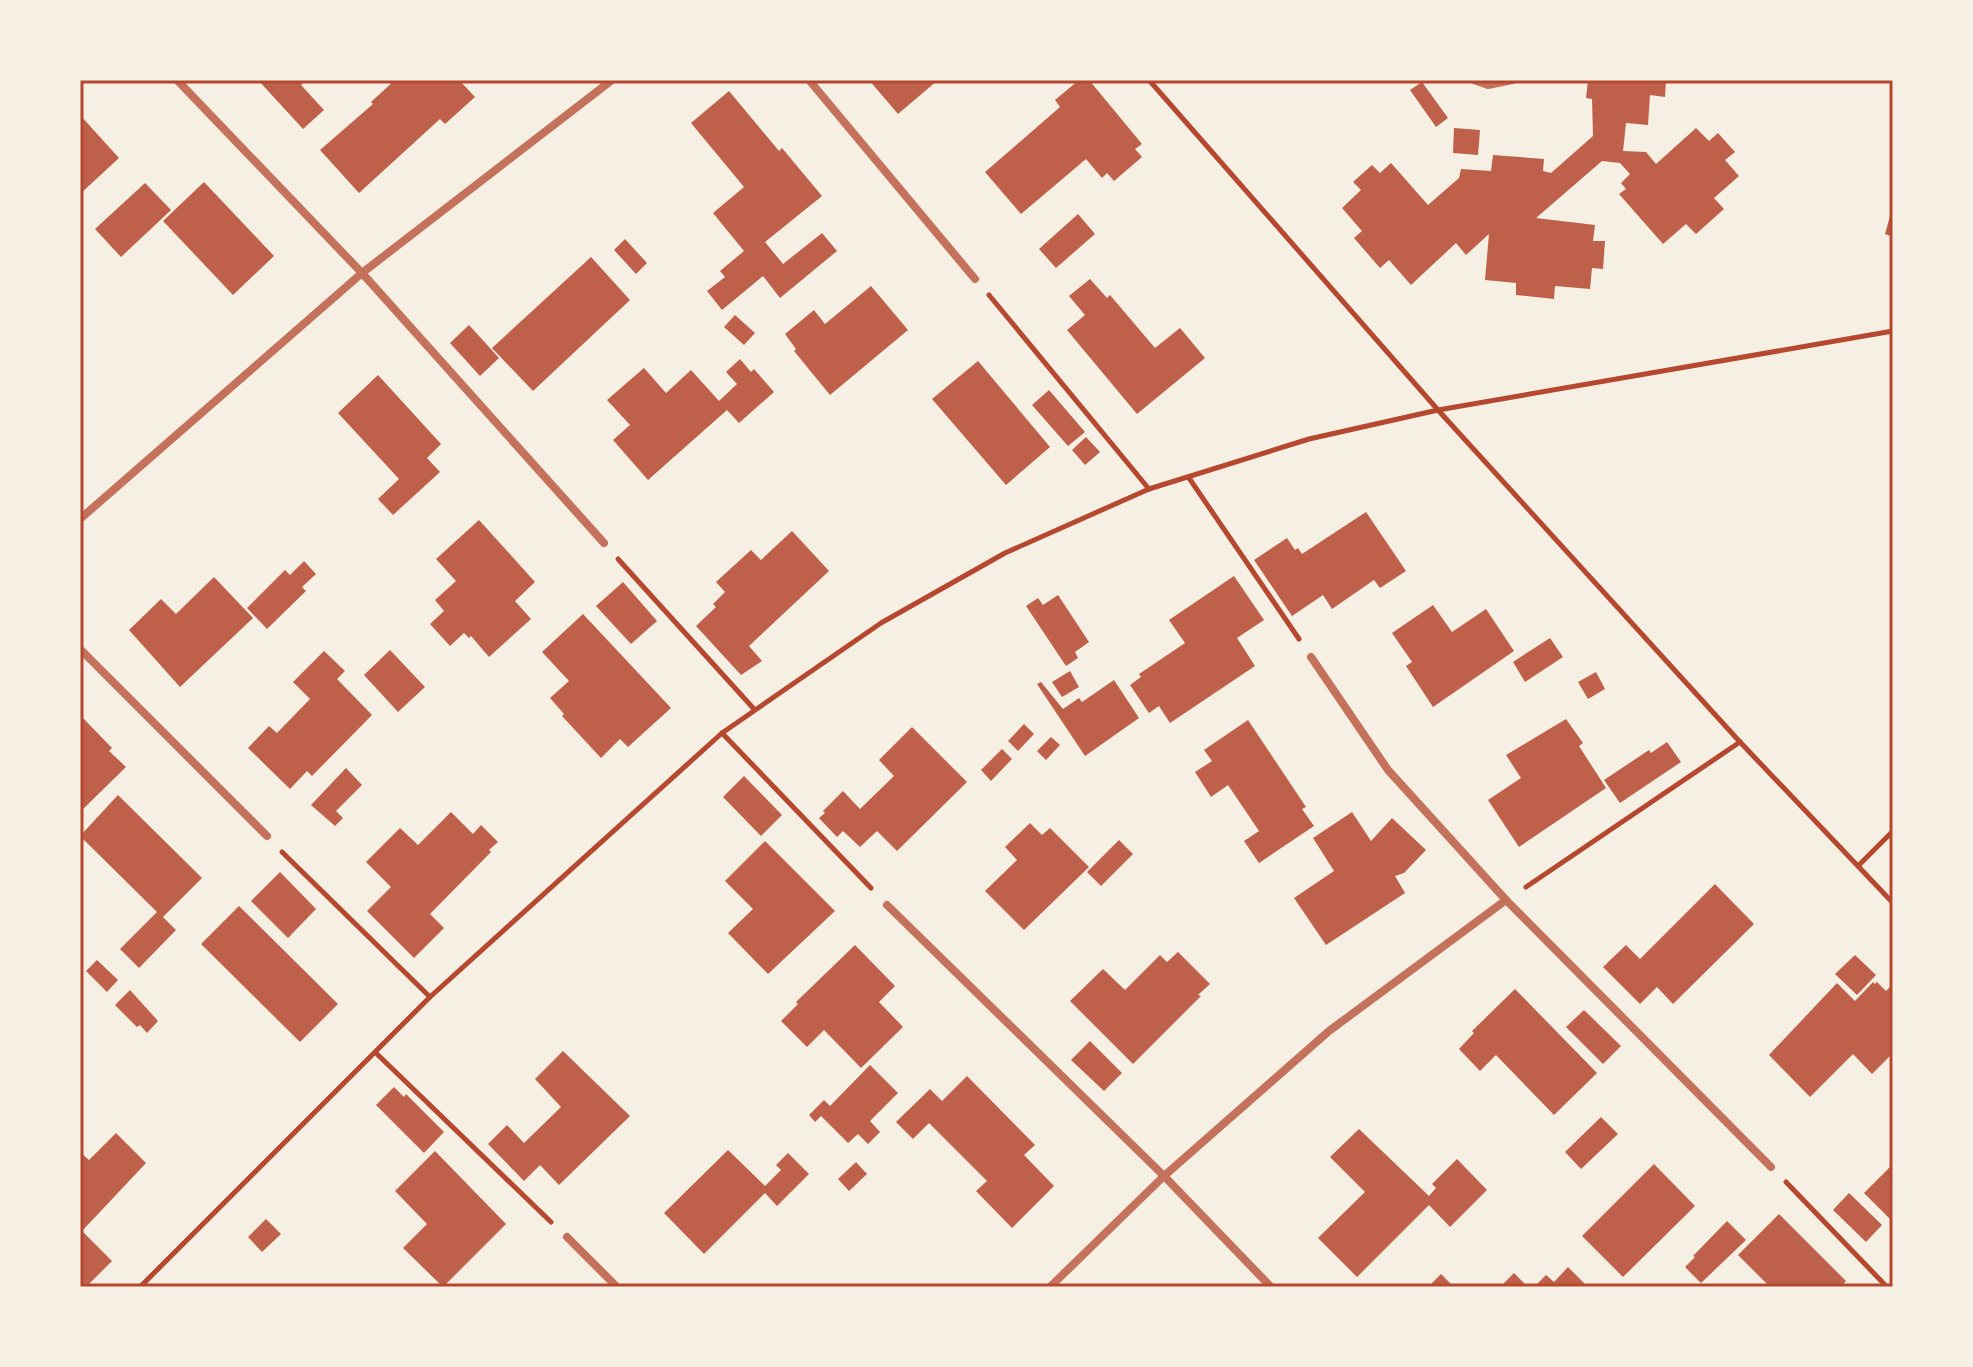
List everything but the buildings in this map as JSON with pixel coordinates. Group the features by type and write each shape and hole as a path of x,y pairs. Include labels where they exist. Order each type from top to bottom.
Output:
{"street":[{"path":"177,80 362,273 604,543"},
{"path":"80,519 362,273 612,80"},
{"path":"809,80 975,279"},
{"path":"1474,80 1488,85 1512,80"},
{"path":"80,649 267,836"},
{"path":"1311,657 1388,770 1506,900 1771,1167"},
{"path":"1050,1287 1164,1176 1329,1031 1506,900"},
{"path":"887,905 1164,1176 1271,1287"},
{"path":"567,1237 617,1287"}],"path":[{"path":"1149,80 1438,410 1740,742 1893,903"},
{"path":"975,279 1149,489"},
{"path":"140,1287 430,997 722,733 881,623 1005,553 1149,489 1309,439 1438,410 1893,331"},
{"path":"1189,478 1311,657"},
{"path":"604,543 754,709"},
{"path":"722,733 887,905"},
{"path":"1506,900 1740,742"},
{"path":"1858,866 1893,831"},
{"path":"267,836 430,997"},
{"path":"376,1053 567,1237"},
{"path":"1771,1167 1887,1287"}]}
